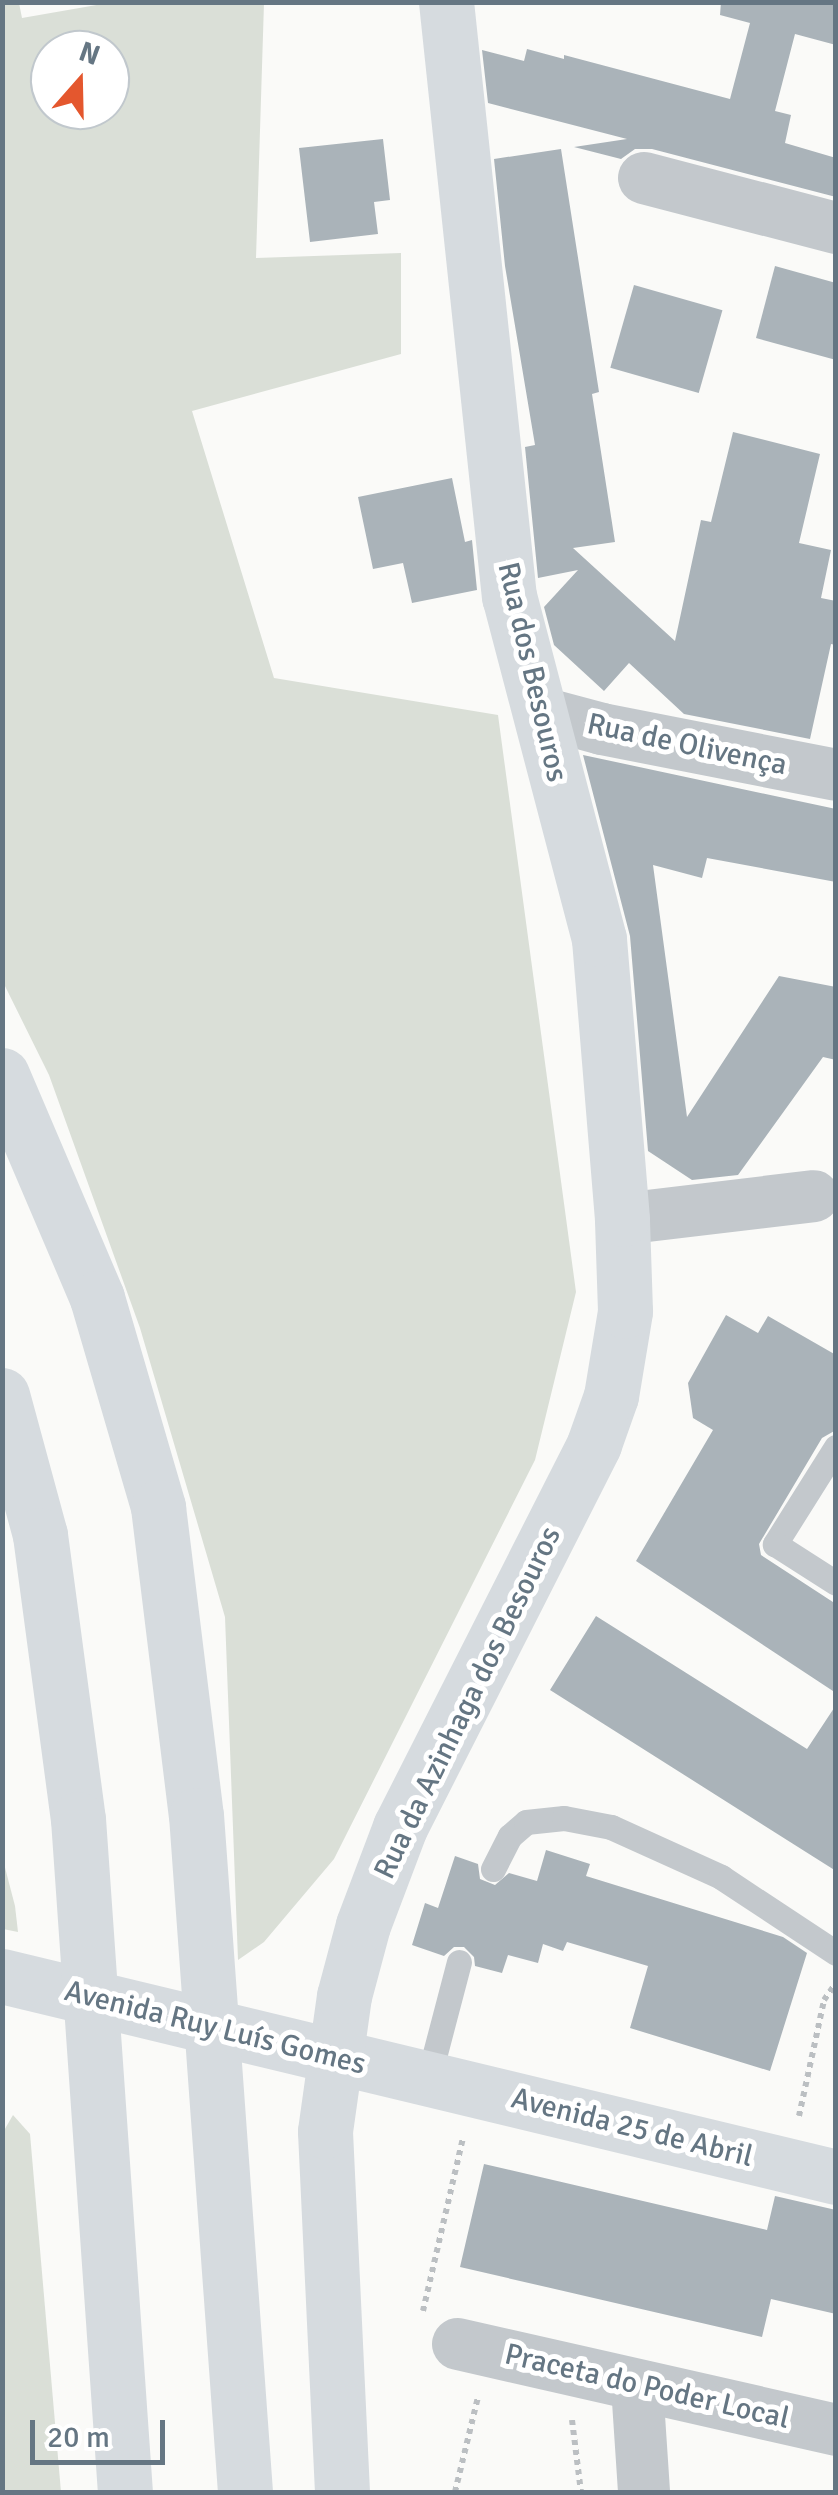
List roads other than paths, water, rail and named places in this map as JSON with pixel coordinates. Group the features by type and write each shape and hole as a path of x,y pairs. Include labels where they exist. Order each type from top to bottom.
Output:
{"main road":[{"name":"Rua dos Besouros","path":"446,2 509,597 598,940 622,1218"},
{"path":"2,1075 96,1298 158,1507 196,1815 245,2492"},
{"name":"Rua da Azinhaga dos Besouros","path":"342,2492 324,2131 344,1996 379,1879 400,1827 594,1444 621,1350 625,1311 622,1218"},
{"path":"2,1396 40,1535 78,1819 125,2492"},
{"name":"Avenida Ruy Luís Gomes","path":"2,1976 428,2080"},
{"name":"Avenida 25 de Abril","path":"428,2080 812,2172"}],"street":[{"path":"644,178 836,228"},
{"name":"Rua de Olivença","path":"540,712 602,730 836,775"},
{"path":"622,1218 828,1189"},
{"name":"Praceta do Poder Local","path":"456,2337 637,2386 836,2430"},
{"path":"637,2386 644,2492"}],"lane":[{"path":"836,1447 775,1544 836,1584"},
{"path":"493,1868 510,1836 526,1822 564,1818 611,1827 721,1877 836,1952"},
{"path":"428,2080 460,1962"}]}
